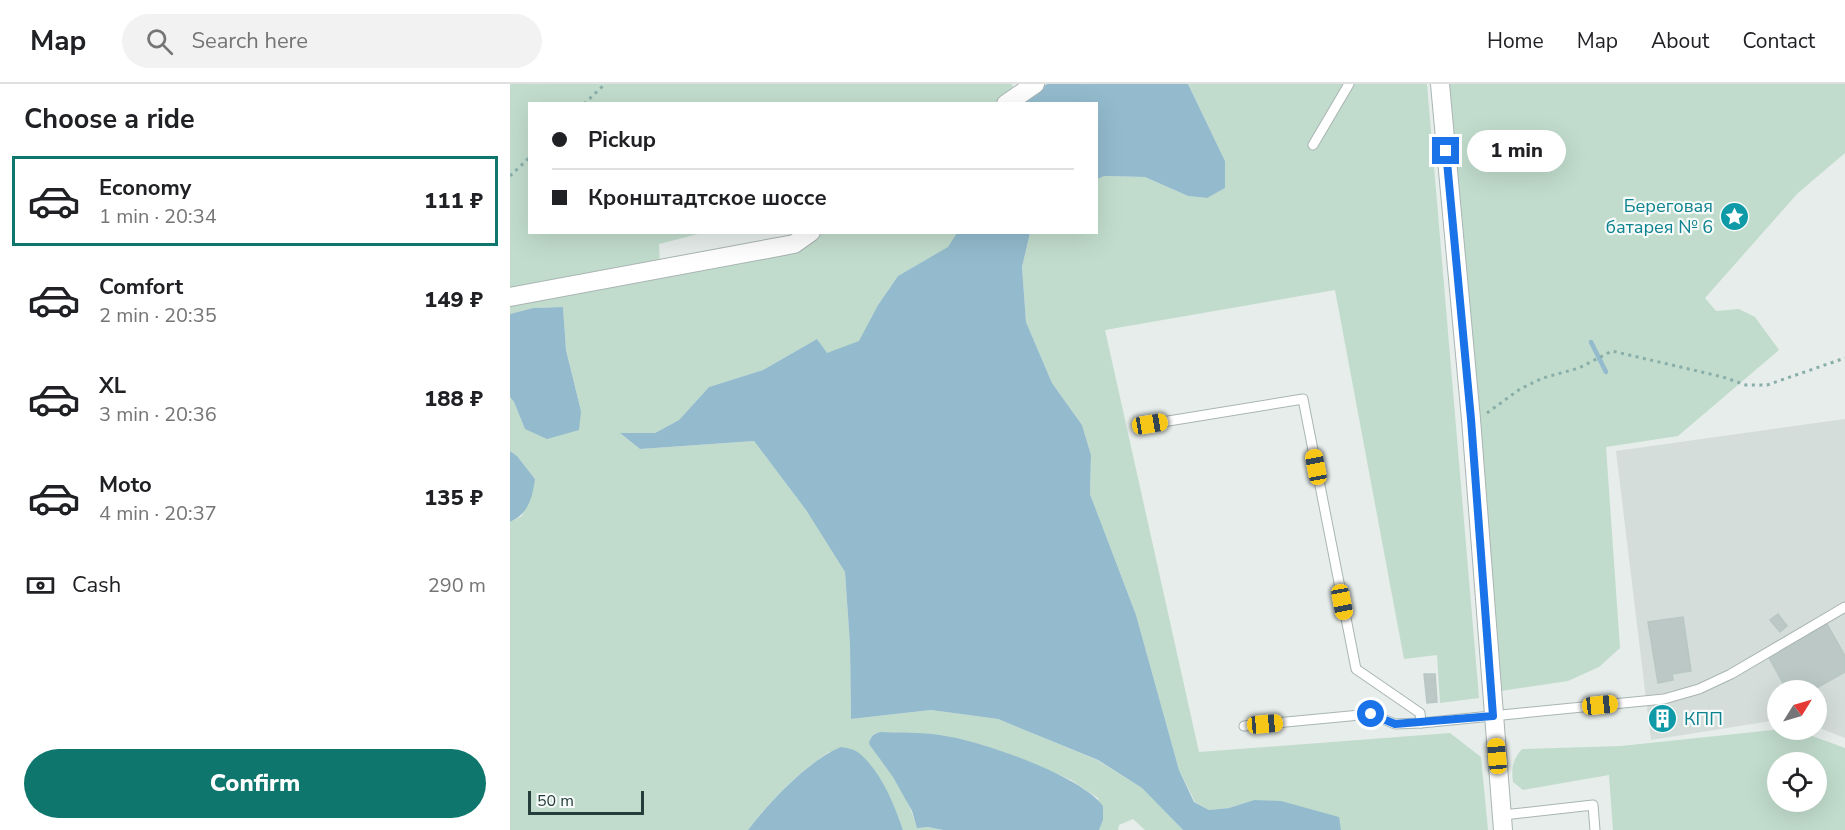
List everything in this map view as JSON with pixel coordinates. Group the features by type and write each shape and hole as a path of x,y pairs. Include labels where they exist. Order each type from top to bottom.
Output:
{"street":[{"path":"1440,84 1471,419 1503,822"},
{"path":"1007,102 1026,87"},
{"path":"510,297 794,244 808,234"}],"lane":[{"path":"1313,145 1349,84"},
{"path":"1150,424 1304,399 1356,669 1420,713 1421,723"},
{"path":"1244,726 1371,714 1395,724 1421,723 1664,699 1699,689 1731,674 1845,607"},
{"path":"1503,822 1593,805 1595,830"}],"path":[{"path":"587,102 605,84"},
{"path":"510,176 528,159"},
{"path":"1486,414 1520,389 1543,378 1579,368 1612,351 1723,377 1746,385 1767,385 1845,358"}],"shaded area":[{"path":"1845,419 1845,738 1827,731 1827,680 1767,680 1767,722 1651,740 1616,451"}],"green space":[{"path":"510,84 1012,84 1014,90 996,102 528,102 528,234 698,234 659,244 660,264 814,234 956,234 949,247 898,276 878,305 860,341 827,354 817,339 763,370 709,387 679,420 655,433 621,434 640,449 754,441 806,510 845,572 850,645 851,719 931,710 998,719 1097,760 1142,788 1183,830 1145,830 1133,819 1119,825 1118,830 1099,830 1103,820 1098,798 1071,780 1030,762 981,745 942,735 880,732 874,734 870,739 871,744 900,787 917,827 943,830 903,830 889,795 829,752 785,788 748,830 510,830 510,522 522,516 535,479 517,456 510,451 510,397 525,429 581,411 566,350 563,307 533,308 510,314"},
{"path":"1188,84 1427,84 1479,698 1440,703 1437,655 1404,659 1335,290 1105,330 1199,752 1450,733 1481,757 1488,830 1341,830 1338,817 1254,800 1229,808 1209,810 1195,802 1179,770 1136,615 1090,494 1091,455 1082,425 1052,383 1026,322 1022,267 1030,234 1098,234 1098,178 1103,176 1145,177 1188,196 1206,198 1225,188 1225,161"},
{"path":"1449,84 1845,84 1845,153 1798,193 1705,298 1716,311 1739,309 1755,317 1779,350 1678,436 1606,447 1620,648 1599,667 1568,681 1501,691"},
{"path":"1767,731 1767,740 1823,740 1845,748 1845,830 1613,830 1609,775 1523,790 1513,782 1512,772 1513,764 1522,749 1621,746"}],"water":[{"path":"1047,84 1188,84 1225,161 1225,188 1207,198 1188,196 1145,177 1104,176 1098,179 1098,102 1022,102"},
{"path":"956,234 1030,234 1022,267 1026,322 1052,383 1082,425 1091,455 1090,494 1136,615 1179,770 1194,802 1209,810 1229,808 1254,800 1281,801 1339,817 1341,830 1183,830 1142,788 1098,760 998,719 931,710 851,719 850,645 845,572 806,510 754,441 640,449 620,433 655,433 679,420 709,387 763,370 817,339 827,353 859,341 878,305 898,276 948,247"},
{"path":"563,307 566,350 581,411 579,430 547,439 525,429 510,397 510,314 533,308"},
{"path":"510,451 517,456 535,479 528,504 522,514 510,522"},
{"path":"880,732 925,733 957,738 1002,751 1052,771 1091,794 1103,806 1103,820 1099,830 917,828 912,811 893,777 869,744 872,736"},
{"path":"841,747 857,752 874,769 891,799 903,830 748,830 803,771"}],"building":[{"path":"1778,614 1787,626 1780,632 1770,620"},
{"path":"1683,617 1691,671 1672,674 1673,680 1658,683 1648,622"},
{"path":"1827,624 1845,656 1845,672 1827,682 1827,680 1781,680 1768,656"},
{"path":"1424,674 1435,674 1437,702 1427,703"},
{"name":"КПП","path":"1666,711 1667,727 1659,727 1658,712"}],"waterway":[{"path":"1591,342 1606,372"}],"place":[{"name":"Береговая батарея № 6","path":"1734,216"},
{"name":"КПП","path":"1663,719"}],"route":[{"path":"1371,714 1395,724 1493,716 1471,419 1446,151"}]}
